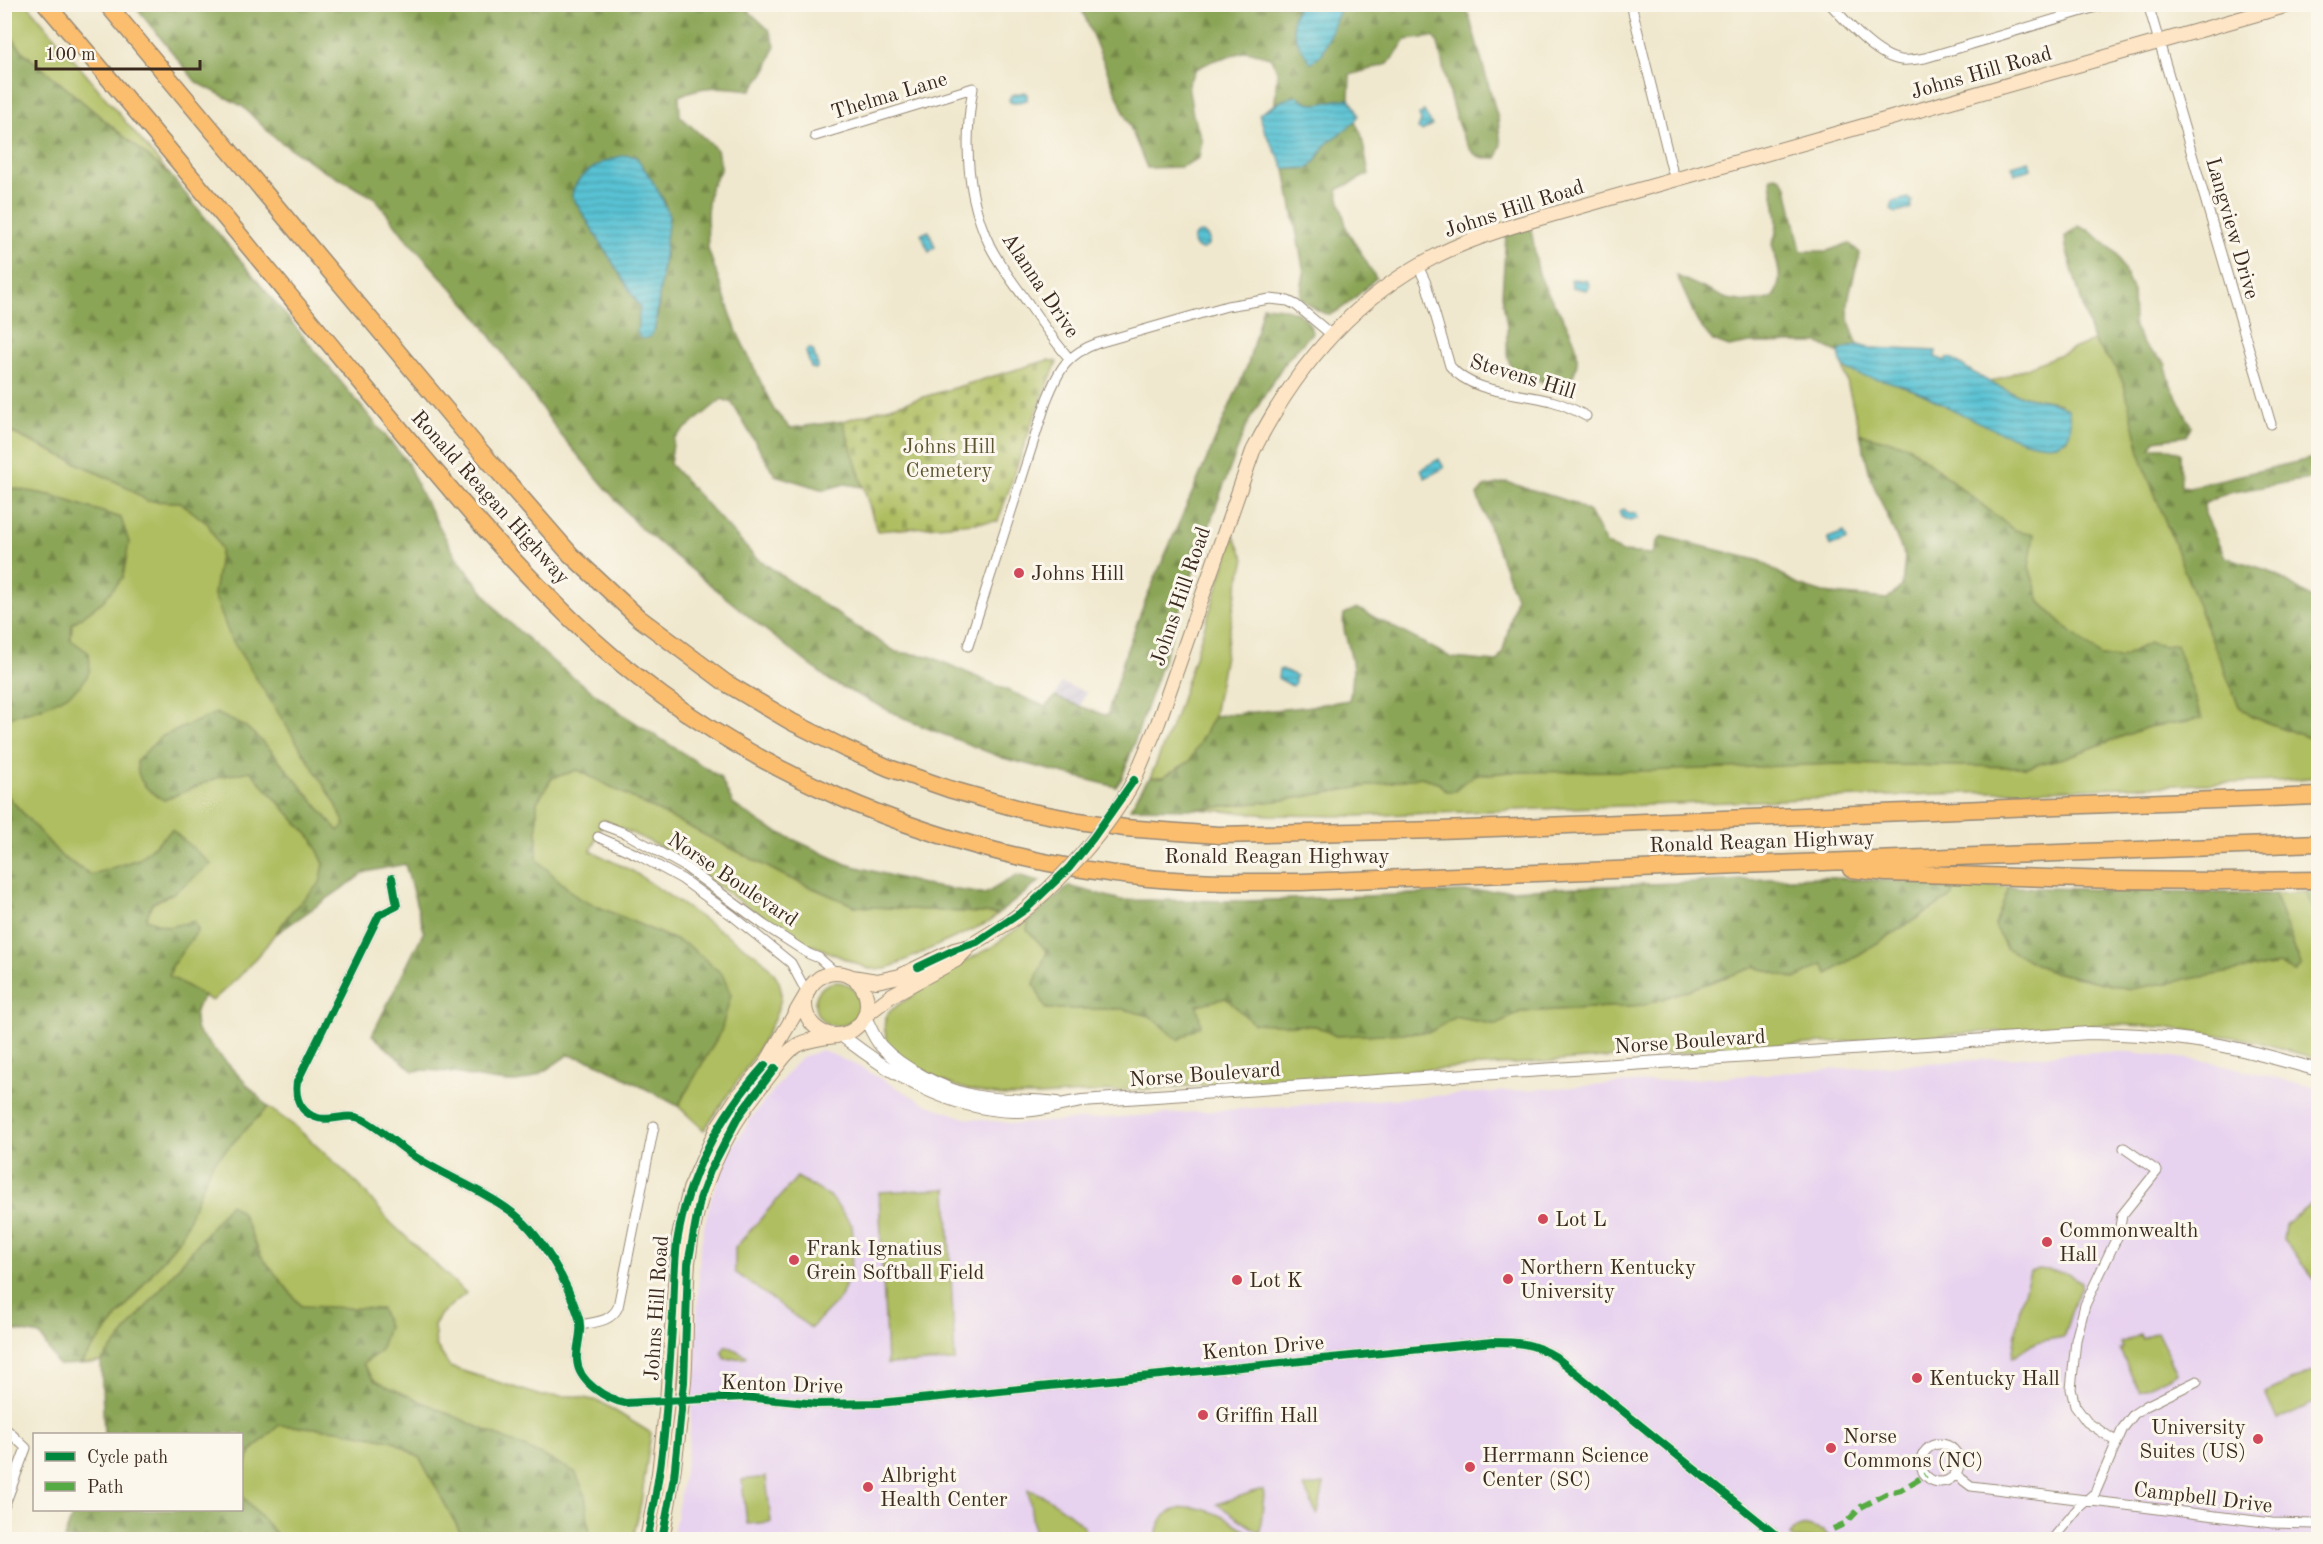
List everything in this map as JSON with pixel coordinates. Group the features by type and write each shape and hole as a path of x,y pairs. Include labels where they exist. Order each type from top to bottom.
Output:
{"highway":[{"name":"Ronald Reagan Highway","path":"46,4 477,521 572,620 617,660 668,699 745,750 860,806 911,826 981,848 1043,862 1150,878 1233,882 1301,882 2319,843"},
{"name":"Ronald Reagan Highway","path":"107,4 477,447 571,555 639,618 726,683 792,722 889,768 949,789 1027,811 1078,821 1149,830 1218,835 1440,830 2319,796"},
{"path":"1796,862 1886,873 1937,875 2220,881 2319,880"}],"main road":[{"name":"Johns Hill Road","path":"865,1016 891,995 956,960 970,946 1012,920 1048,890 1099,831 1134,780 1158,723 1253,451 1289,387 1332,335 1370,300 1435,256 1482,236 2292,4"},
{"name":"Johns Hill Road","path":"851,976 870,981 888,980 954,950 970,946"},
{"path":"826,974 851,976 864,989 867,1006 865,1016 854,1030 839,1036 818,1030 811,1023 805,1005 807,994 818,979 826,974"},
{"name":"Johns Hill Road","path":"647,1539 659,1473 667,1401 675,1260 690,1189 717,1128 739,1095 765,1065 807,994"},
{"name":"Johns Hill Road","path":"662,1539 674,1477 682,1400 690,1246 700,1200 710,1171 740,1114 785,1055 804,1041 839,1036"}],"street":[{"path":"1631,4 1672,170 1677,180"},
{"path":"1830,4 1874,47 1885,55 1905,60 1925,57 2106,4"},
{"name":"Langview Drive","path":"2148,4 2271,424"},
{"name":"Thelma Lane","path":"815,136 973,88"},
{"name":"Alanna Drive","path":"973,88 968,130 968,158 978,214 990,245 1002,266 1070,358"},
{"name":"Stevens Hill","path":"1418,266 1426,283 1449,366 1458,376 1491,388 1567,406 1586,416"},
{"path":"968,646 1047,399 1062,366 1070,358 1082,349 1106,340 1220,308 1259,300 1282,300 1296,305 1332,335"},
{"name":"Norse Boulevard","path":"603,825 627,834 684,866 764,925 819,958 836,973"},
{"name":"Norse Boulevard","path":"598,837 682,879 725,909 791,963 807,994"},
{"path":"392,878 397,906 379,915 297,1082 299,1102 310,1115 317,1118 360,1119 420,1160 511,1211 528,1226 546,1249 579,1316 580,1325 607,1320 618,1307 654,1126"},
{"name":"Norse Boulevard","path":"865,1016 877,1041 886,1051 921,1076 941,1085 972,1096 1012,1101 1035,1100 1061,1103 2089,1033 2151,1035 2217,1044 2319,1070"},
{"name":"Norse Boulevard","path":"839,1036 912,1083 970,1107 1014,1111 1035,1110 1061,1103"},
{"path":"2117,1442 2087,1422 2075,1406 2071,1389 2076,1340 2085,1305 2119,1233 2122,1215 2157,1171 2124,1148"},
{"name":"Kenton Drive","path":"580,1325 577,1360 579,1369 596,1390 608,1398 625,1403 744,1397 817,1404 879,1403 1492,1342 1518,1342 1539,1347 1556,1357 1782,1539"},
{"name":"Campbell Drive","path":"2052,1539 2084,1501 2095,1494 2123,1428 2134,1414 2197,1381"},
{"path":"4,1427 26,1448 4,1507"},
{"path":"1938,1444 1950,1447 1958,1456 1959,1462 1955,1474 1947,1480 1930,1479 1922,1465 1924,1454 1938,1444"},
{"name":"Campbell Drive","path":"1955,1474 1971,1486 2272,1523 2319,1524"}],"shaded area":[{"path":"1061,683 1086,692 1080,706 1055,697"},
{"name":"Northern Kentucky University","path":"822,1050 858,1066 928,1105 965,1118 1017,1124 2095,1052 2131,1052 2212,1062 2318,1088 2318,1539 672,1540 688,1451 700,1250 712,1195 729,1153 751,1118 800,1058"}],"green space":[{"path":"4,5 28,5 170,175 23,52 5,28"},
{"path":"134,5 742,5 769,30 775,45 767,69 751,90 705,88 679,96 680,116 717,150 721,169 710,188 707,213 708,249 737,332 774,410 790,428 843,421 863,487 845,484 824,490 775,475 732,403 722,399 674,438 670,464 755,557 855,626 896,652 929,656 1046,707 1055,697 1107,716 1126,652 1146,599 1248,364 1263,306 1293,311 1306,319 1312,333 1285,362 1247,424 1220,495 1122,778 1116,787 1003,758 912,722 832,682 637,525 560,434 475,314 404,236 375,198 323,170 275,138 242,106 196,82","holes":["636,157 665,202 665,258 658,294 659,307 655,328 650,337 637,332 640,307 572,196"]},
{"path":"1080,5 1300,5 1295,10 1333,25 1342,5 1466,5 1498,119 1501,146 1497,158 1478,156 1470,149 1463,137 1452,105 1438,43 1433,37 1406,40 1388,64 1350,75 1349,99 1319,104 1296,96 1275,104 1277,70 1270,57 1247,51 1212,61 1196,69 1188,84 1193,115 1202,141 1199,158 1181,167 1147,168"},
{"path":"4,28 23,52 170,175 407,462 422,495 455,555 501,615 557,665 628,718 720,777 733,804 767,827 846,864 930,886 985,894 1017,875 1040,881 998,914 855,906 789,878 578,770 552,778 537,802 537,860 578,898 689,946 722,974 731,995 721,1031 678,1106 593,1061 568,1055 535,1076 514,1082 439,1071 413,1071 372,1035 424,931 405,864 366,872 276,934 291,912 320,883 324,864 313,840 250,771 219,777 164,800 148,789 138,774 137,760 161,737 216,713 246,727 268,747 338,831 345,825 336,804 230,637 214,595 221,549 208,524 180,502 147,501 125,486 5,429"},
{"path":"1355,122 1361,133 1369,174 1337,190 1347,230 1376,278 1340,310 1325,314 1300,297 1304,273 1285,169 1301,169 1316,161 1325,145"},
{"path":"1775,176 1781,178 1787,187 1801,251 1827,251 1849,243 1860,253 1848,299 1849,319 1858,345 1841,350 1839,353 1818,343 1750,343 1729,347 1713,341 1698,323 1677,276 1727,299 1748,302 1771,299 1776,293 1779,273 1772,244 1777,221 1771,178"},
{"path":"2078,226 2090,231 2117,254 2133,292 2134,327 2143,344 2165,363 2171,385 2191,426 2186,436 2155,440 2150,448 2168,448 2180,453 2181,486 2189,487 2318,457 2318,477 2223,494 2204,504 2205,514 2225,557 2270,571 2318,602 2318,741 2252,717 2239,706 2142,461 2124,384 2116,368 2093,341 2066,248 2065,237"},
{"path":"1530,228 1543,284 1574,340 1577,355 1576,369 1568,384 1542,382 1512,372 1507,354 1507,326 1502,295 1506,235"},
{"path":"2093,341 2116,368 2124,384 2133,416 2252,717 2318,741 2318,777 2279,781 1356,816 1270,815 1197,809 1284,800 1421,777 1438,782 1464,782 1477,775 1510,772 1836,764 2026,767 2067,757 2148,727 2201,719 2164,646 2149,643 2120,658 2101,656 2071,632 2040,602 2029,567 2033,534 2014,530 1907,445 1860,434 1843,366 1849,371 1892,382 1921,393 1957,410 2044,444 2058,443 2067,439 2060,403 2018,395 1989,383"},
{"name":"Johns Hill Cemetery","path":"1048,360 1057,362 1032,423 998,521 877,531 843,421"},
{"path":"4,429 125,486 147,501 180,502 208,524 221,549 214,595 346,825 338,831 268,747 164,800 219,777 250,771 313,840 324,864 321,883 291,912 239,977 212,1001 169,976 173,964 198,930 167,927 146,919 152,904 175,892 172,830 139,859 91,875 62,857 5,793 5,718 42,708 70,640 72,624 103,601 121,518 50,495 5,487"},
{"path":"1860,434 1906,445 2014,530 2034,534 2029,567 2040,602 2071,632 2101,656 2120,658 2149,643 2164,646 2176,644 2202,719 2148,727 2067,757 2026,767 1836,764 1645,771 1510,772 1477,775 1464,782 1456,791 1446,791 1438,782 1421,777 1284,800 1197,809 1130,808 1150,778 1163,777 1189,762 1214,716 1349,700 1353,667 1343,620 1344,614 1357,608 1452,658 1497,662 1503,651 1516,598 1477,495 1484,487 1507,482 1574,503 1589,512 1606,544 1623,552 1653,554 1656,543 1662,536 1761,561 1798,585 1823,593 1887,599 1902,586 1905,557 1871,479"},
{"path":"5,487 50,495 121,518 129,542 123,577 103,601 72,624 71,640 89,653 90,670 83,682 75,690 53,703 5,718"},
{"path":"1234,536 1245,559 1237,588 1214,716 1189,762 1163,777 1150,778 1176,715"},
{"path":"578,770 789,878 855,906 998,914 989,922 886,969 869,969 812,945 809,948 667,850 604,820 591,851 634,872 762,959 780,984 781,994 772,1024 750,1063 704,1130 678,1106 721,1031 689,946 578,898 536,860 537,802 552,778"},
{"path":"5,793 62,857 91,875 139,859 172,830 211,864 175,892 152,903 146,919 167,927 195,921 198,930 173,964 169,976 204,996 196,1013 197,1031 268,1107 212,1164 181,1237 80,1364 58,1365 40,1335 7,1329 5,1323 5,1275 8,1255 4,1246"},
{"path":"1815,877 1952,884 1952,896 1828,974 1823,964 1795,979 1755,967 1644,1005 1520,1012 1497,1025 1455,1017 1430,1032 1336,1036 1316,1026 1253,1023 1226,998 1197,1005 1201,1025 1178,1040 1150,1016 1123,1009 1046,1009 1034,984 1047,951 1027,930 1029,920 1069,886 1121,900 1248,901"},
{"path":"1952,884 2009,887 1995,925 2006,948 2049,971 2130,989 2278,964 2301,965 2274,894 2305,892 2318,924 2318,1059 2251,1040 2163,1027 2108,1024 1039,1096 1001,1096 965,1089 934,1078 906,1062 883,1041 887,1038 884,1026 890,1011 912,996 924,983 990,948 1029,920 1027,930 1048,951 1034,984 1046,1009 1123,1009 1150,1016 1178,1040 1197,1005 1226,998 1253,1023 1316,1026 1336,1036 1430,1032 1455,1017 1497,1025 1520,1012 1644,1005 1755,967 1795,979 1823,964 1828,974 1952,896"},
{"path":"2009,887 2274,894 2301,966 2294,972 2278,964 2130,989 2049,971 2006,948 1995,925"},
{"path":"2305,892 2318,892 2318,924"},
{"path":"837,982 846,983 853,988 858,995 858,1013 853,1020 846,1025 837,1026 828,1025 821,1020 816,1013 815,1004 816,995 821,988 828,983"},
{"path":"268,1107 296,1127 359,1185 390,1222 466,1293 441,1314 434,1325 436,1345 450,1367 542,1396 574,1396 599,1401 651,1433 641,1503 633,1539 590,1539 585,1494 375,1381 363,1364 380,1351 320,1308 301,1306 261,1256 241,1212 230,1204 101,1362 80,1364 181,1237 212,1164"},
{"name":"Frank Ignatius Grein Softball Field","path":"797,1177 831,1197 852,1225 854,1248 849,1275 841,1297 811,1328 735,1272 735,1248"},
{"path":"947,1189 955,1361 887,1364 879,1192"},
{"path":"2318,1198 2318,1284 2283,1240 2285,1225"},
{"path":"230,1204 241,1212 261,1256 301,1306 381,1309 388,1327 380,1351 363,1364 375,1381 575,1472 585,1494 590,1539 464,1539 420,1458 394,1441 339,1430 279,1425 250,1452 243,1474 243,1433 104,1433 101,1362"},
{"path":"2038,1269 2064,1272 2082,1282 2082,1288 2076,1298 2063,1337 2036,1342 2012,1358 2020,1305 2030,1272"},
{"path":"2157,1332 2177,1373 2139,1391 2120,1350 2123,1348 2121,1343 2140,1334 2143,1339"},
{"path":"725,1346 747,1356 725,1359 722,1352"},
{"path":"2318,1369 2318,1401 2277,1420 2265,1393"},
{"path":"279,1425 339,1430 394,1441 420,1458 464,1539 281,1539 243,1497 243,1472 250,1455 261,1441"},
{"path":"766,1477 771,1522 747,1524 742,1480"},
{"path":"1324,1484 1318,1514 1317,1515 1304,1487"},
{"path":"1028,1490 1061,1507 1083,1526 1086,1532 1035,1538"},
{"path":"1263,1490 1264,1495 1260,1533 1217,1504"},
{"path":"243,1497 281,1539 64,1539 74,1511 243,1511"},
{"path":"1192,1507 1226,1518 1255,1539 1157,1539 1159,1524 1166,1515 1177,1509"},
{"path":"1808,1526 1823,1531 1832,1539 1794,1539 1790,1536 1798,1528"}],"water":[{"path":"1300,5 1342,5 1322,54 1311,63 1298,43 1293,27 1295,12"},
{"path":"1025,92 1027,100 1010,102 1012,95"},
{"path":"1296,96 1314,104 1349,99 1356,108 1358,116 1355,122 1325,145 1309,168 1285,169 1265,132 1259,114 1283,100"},
{"path":"1424,111 1432,125 1422,131 1418,129 1421,121 1419,115"},
{"path":"628,155 636,157 646,171 659,192 669,216 655,328 650,337 641,339 637,332 640,307 572,196 579,180 593,168 611,159"},
{"path":"2029,161 2031,169 2015,174 2012,166"},
{"path":"1908,198 1912,201 1911,209 1896,213 1891,210 1893,202"},
{"path":"929,231 935,247 929,252 921,234"},
{"path":"1201,233 1209,241 1201,249 1193,241"},
{"path":"1571,280 1588,281 1589,288 1586,290 1572,287"},
{"path":"1858,345 1868,348 1936,351 1935,357 1945,361 1947,358 1953,359 2001,388 2019,395 2057,403 2068,409 2070,430 2068,436 2058,444 2041,444 2021,440 1976,421 1912,389 1851,372 1844,367 1839,353 1841,350"},
{"path":"808,348 813,350 818,366 816,369 811,368 806,352"},
{"path":"1439,459 1444,468 1425,478 1421,469"},
{"path":"1624,509 1630,514 1636,513 1638,518 1630,521 1621,517 1619,511"},
{"path":"1844,532 1847,540 1831,546 1828,538"},
{"path":"1282,669 1296,676 1294,685 1278,678 1279,670"}],"marked path":[{"path":"1833,1529 1846,1523 1861,1507 1886,1494 1901,1490 1926,1475"}],"cycle path":[{"path":"918,967 977,942 1026,909 1069,868 1134,780"},
{"path":"392,878 397,906 379,915 297,1082 298,1100 302,1108 315,1117 362,1119 414,1156 488,1196 520,1219 551,1257 573,1301 580,1321 577,1360 582,1375 594,1388 610,1398 625,1403 744,1397 817,1404 879,1403 1492,1342 1518,1343 1532,1346 1556,1357 1782,1540"},
{"path":"647,1540 664,1435 675,1260 682,1217 698,1169 720,1125 765,1065"},
{"path":"662,1540 674,1477 684,1382 688,1264 700,1199 710,1171 740,1114 775,1068"}],"place":[{"name":"Johns Hill","path":"1019,573"},
{"name":"Lot L","path":"1543,1219"},
{"name":"Commonwealth Hall","path":"2047,1242"},
{"name":"Frank Ignatius Grein Softball Field","path":"794,1260"},
{"name":"Northern Kentucky University","path":"1508,1279"},
{"name":"Lot K","path":"1237,1280"},
{"name":"Kentucky Hall","path":"1917,1378"},
{"name":"Griffin Hall","path":"1203,1415"},
{"name":"University Suites (US)","path":"2258,1439"},
{"name":"Norse Commons (NC)","path":"1831,1448"},
{"name":"Herrmann Science Center (SC)","path":"1470,1467"},
{"name":"Albright Health Center","path":"868,1487"}]}
